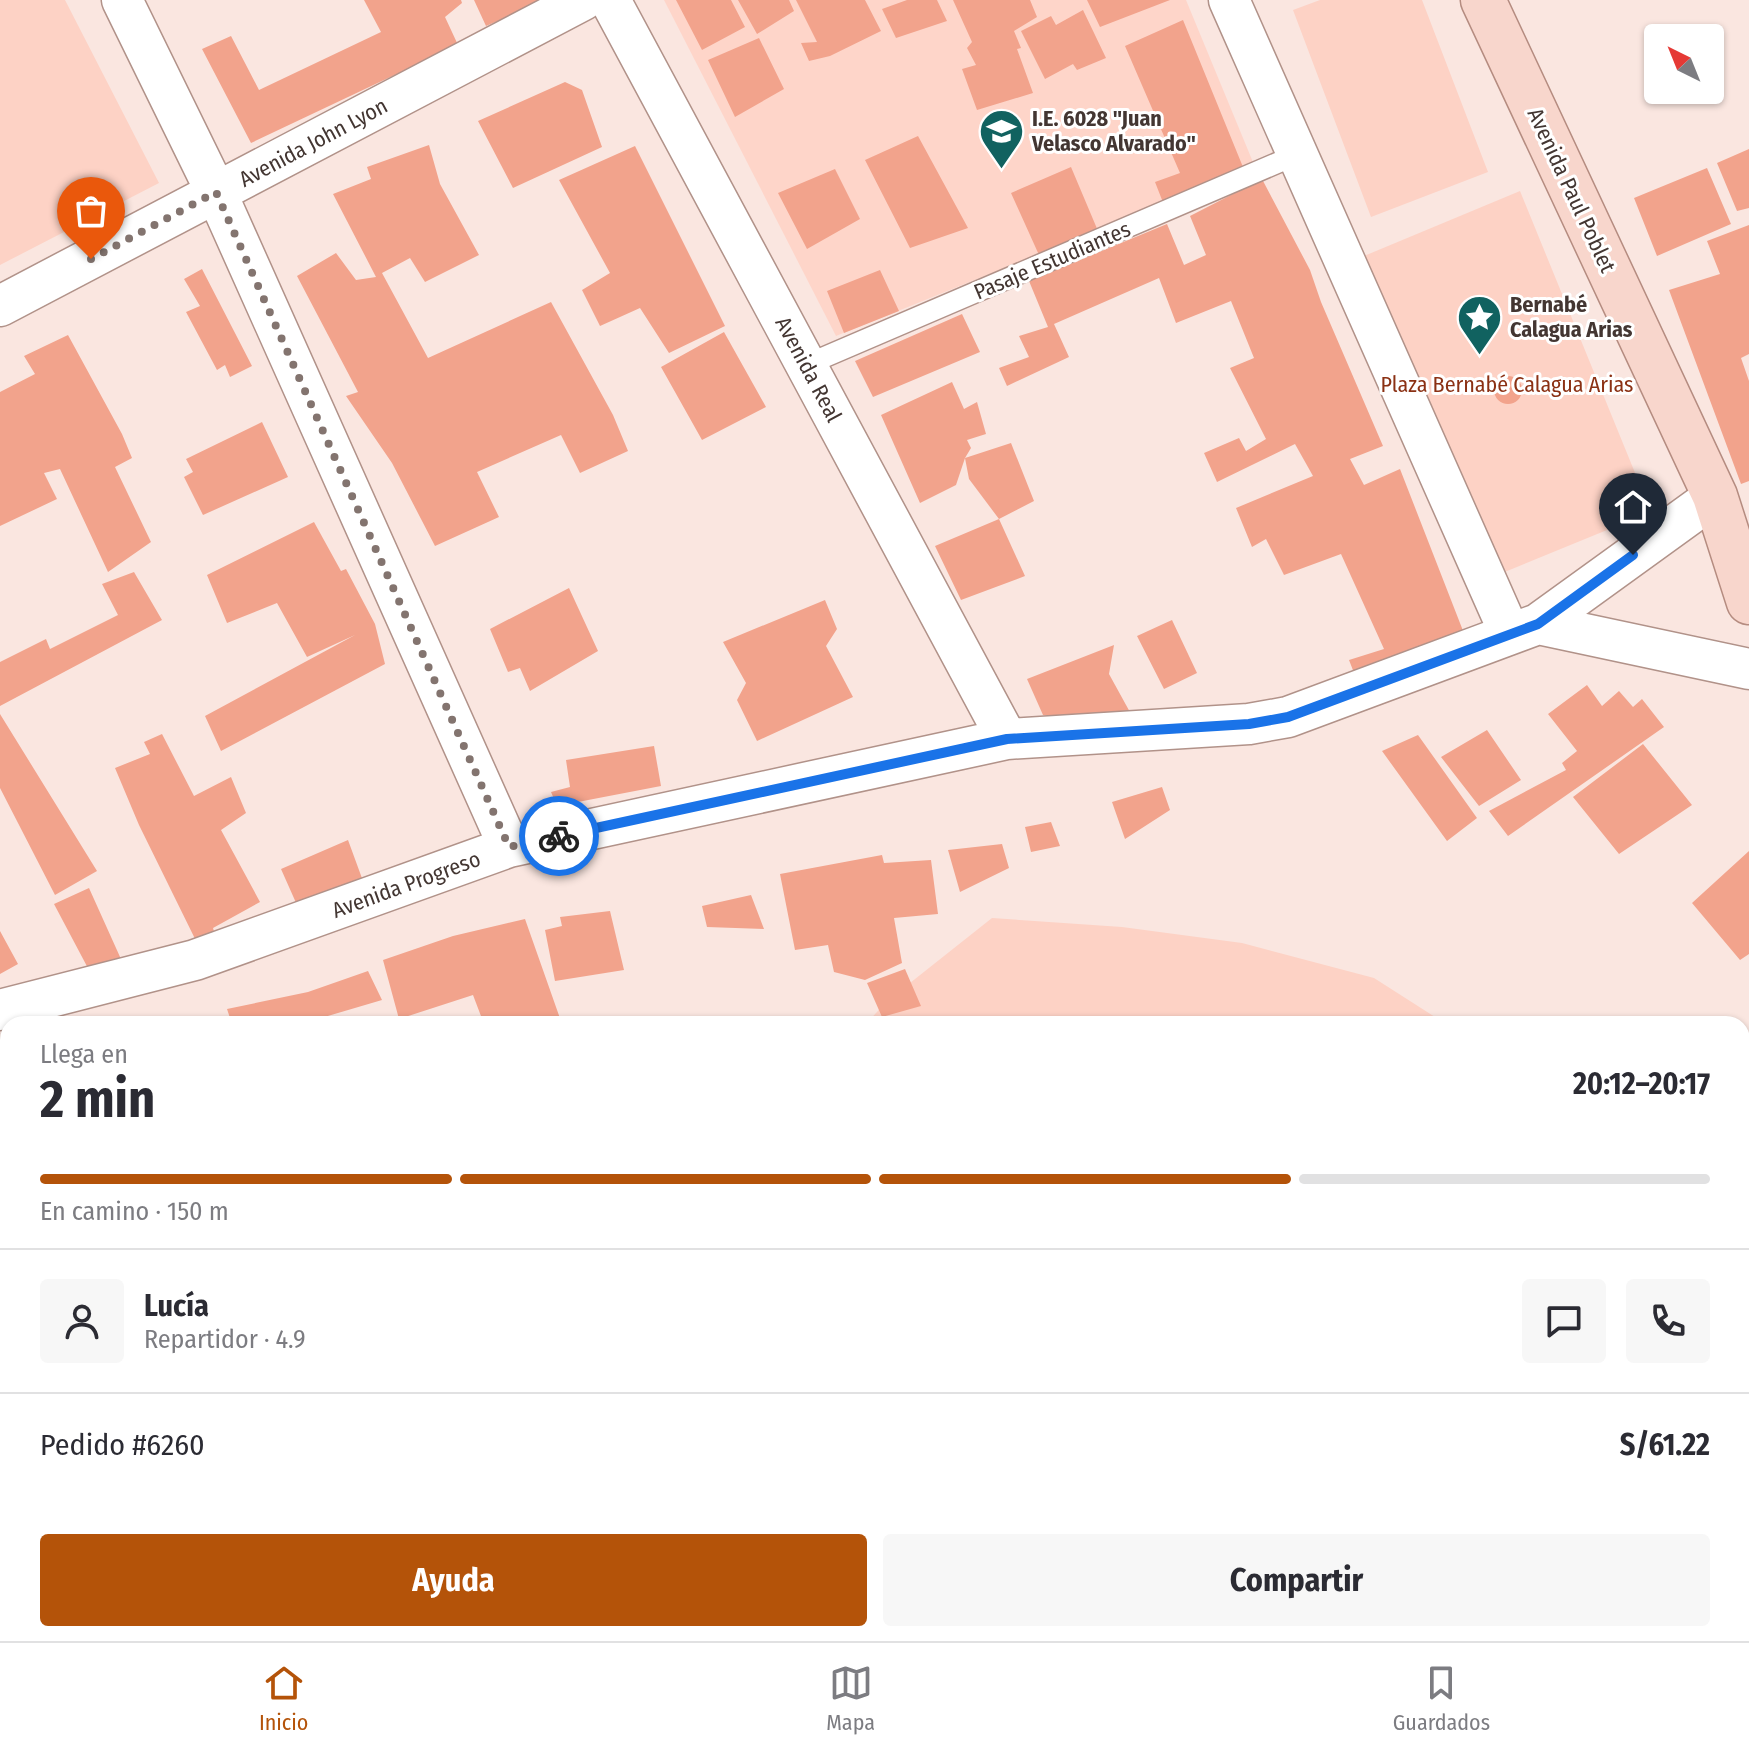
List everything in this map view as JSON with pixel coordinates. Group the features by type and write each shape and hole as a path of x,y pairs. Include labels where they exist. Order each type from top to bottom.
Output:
{"main road":[{"name":"Avenida Paul Poblet","path":"1483,0 1715,496 1749,602"}],"street":[{"path":"122,0 216,192 509,847"},
{"name":"Avenida John Lyon","path":"0,306 583,0"},
{"name":"Avenida Real","path":"610,0 1007,739"},
{"path":"1229,0 1298,154 1524,629 1749,669"},
{"name":"Avenida Progreso","path":"0,1010 195,960 509,847 1007,739 1249,724 1288,717 1524,629 1715,496"}],"lane":[{"name":"Pasaje Estudiantes","path":"806,365 1298,154"}],"shaded area":[{"name":"I.E. 6028 \"Juan Velasco Alvarado\"","path":"664,0 1186,0 1255,167 836,336"}],"green space":[{"path":"0,0 65,0 159,183 0,265"},
{"path":"1320,0 1422,0 1488,172 1371,217 1293,10"},
{"name":"Plaza Bernabé Calagua Arias","path":"1520,191 1651,512 1495,576 1364,256"},
{"path":"992,918 1122,927 1242,943 1374,978 1433,1016 873,1016 886,1002"}],"building":[{"path":"364,0 461,0 462,3 445,17 458,45 251,143 202,49 231,36 259,90 381,32"},
{"path":"474,0 560,0 531,7 486,26"},
{"path":"676,0 731,0 745,27 702,50"},
{"path":"738,0 789,0 794,11 757,34"},
{"path":"796,0 865,0 881,31 830,56 809,61 801,43 817,42"},
{"path":"907,0 937,0 947,21 896,38 882,9"},
{"path":"953,0 1030,0 1037,17 1014,31 1021,48 1017,49 1033,93 977,110 962,69 976,65 967,48 972,42"},
{"path":"1087,0 1170,0 1100,27"},
{"path":"1083,10 1106,58 1077,70 1073,64 1045,79 1021,31 1051,16 1056,25"},
{"path":"1183,20 1245,172 1164,205 1155,182 1180,173 1125,46"},
{"path":"759,38 784,89 735,117 708,60"},
{"path":"565,82 582,90 602,147 513,188 478,121"},
{"path":"918,136 968,228 910,248 865,160"},
{"path":"429,145 440,184 479,255 425,282 410,258 382,273 428,358 551,302 613,415 628,451 580,473 561,435 477,472 499,517 435,546 392,463 346,396 358,392 297,276 336,253 356,280 376,277 333,194 371,179 367,167"},
{"path":"635,146 725,326 669,353 640,308 600,326 582,290 610,273 559,180"},
{"path":"1749,149 1749,208 1737,211 1717,163"},
{"path":"1071,167 1098,231 1039,255 1011,193"},
{"path":"1707,168 1731,224 1657,256 1634,198"},
{"path":"835,169 860,219 807,249 778,193"},
{"path":"1262,179 1310,270 1383,446 1350,459 1364,485 1400,469 1467,641 1356,678 1349,660 1384,649 1341,554 1284,575 1266,539 1252,547 1236,508 1313,476 1295,444 1217,482 1204,453 1239,438 1246,451 1266,439 1230,368 1254,358 1231,301 1176,323 1159,278 1054,324 1069,357 1007,386 999,368 1029,357 1019,336 1048,327 1029,281 1167,224 1184,265 1206,255 1190,216"},
{"path":"1749,225 1749,354 1741,358 1749,381 1749,481 1741,484 1669,290 1720,274 1707,241"},
{"path":"202,269 252,366 230,377 225,365 217,370 186,312 200,306 184,279"},
{"path":"880,270 899,311 844,333 827,291"},
{"path":"962,314 980,352 873,397 855,361"},
{"path":"724,332 766,407 702,440 661,367"},
{"path":"68,335 132,458 115,467 151,542 108,572 60,469 44,473 57,499 0,526 0,392 35,374 24,356"},
{"path":"1508,376 1518,380 1522,390 1518,400 1508,404 1498,400 1494,390 1498,380"},
{"path":"952,382 964,409 977,402 986,434 967,440 971,448 956,485 920,503 881,415"},
{"path":"262,422 288,477 203,515 184,477 193,472 186,459"},
{"path":"1011,443 1034,501 999,519 969,479 965,458"},
{"path":"999,519 1025,576 961,600 935,546"},
{"path":"314,522 341,571 346,569 375,624 385,664 221,751 205,716 355,635 307,657 277,603 227,623 207,575"},
{"path":"134,572 162,620 0,706 0,662 46,639 50,649 118,615 102,584"},
{"path":"569,588 598,651 530,691 520,668 508,672 490,629"},
{"path":"825,600 837,629 826,646 853,697 757,741 737,700 746,683 723,642"},
{"path":"1172,620 1197,673 1164,689 1137,636"},
{"path":"1114,645 1109,674 1131,714 1077,722 1043,715 1027,679"},
{"path":"1587,685 1602,706 1619,691 1633,707 1642,699 1664,727 1508,836 1489,811 1566,770 1562,763 1577,751 1548,714"},
{"path":"0,714 97,871 55,895 0,788"},
{"path":"1487,730 1521,780 1479,806 1441,757"},
{"path":"162,734 194,796 231,777 246,813 221,830 260,902 213,928 217,942 201,951 139,825 115,768 150,754 144,742"},
{"path":"1418,735 1477,818 1447,841 1382,751"},
{"path":"1643,744 1692,805 1619,854 1573,797"},
{"path":"654,746 661,786 557,806 551,792 570,787 566,760"},
{"path":"1162,787 1170,810 1125,839 1112,802"},
{"path":"1051,822 1060,846 1031,852 1025,827"},
{"path":"348,840 363,881 297,905 281,869"},
{"path":"1002,844 1009,868 960,892 948,850"},
{"path":"1749,851 1749,954 1740,960 1692,903"},
{"path":"882,855 884,863 931,860 938,914 894,918 902,963 865,980 834,972 828,945 795,950 780,874"},
{"path":"89,888 125,968 90,972 54,904"},
{"path":"751,895 764,929 707,927 702,906"},
{"path":"610,911 624,970 555,981 545,930 562,926 560,917"},
{"path":"525,919 559,1016 481,1016 473,995 408,1016 398,1016 383,960 453,936"},
{"path":"0,931 18,964 0,974"},
{"path":"905,969 921,1006 882,1016 867,983"},
{"path":"368,971 382,1000 328,1016 229,1016 227,1009 308,992"}],"way so far":[{"path":"91,259 216,192 509,847 559,836"}],"place":[{"name":"I.E. 6028 \"Juan Velasco Alvarado\"","path":"1001,170"},
{"name":"Bernabé Calagua Arias","path":"1479,356"}],"route":[{"path":"559,836 1007,739 1249,724 1288,717 1538,624 1633,555"}]}
